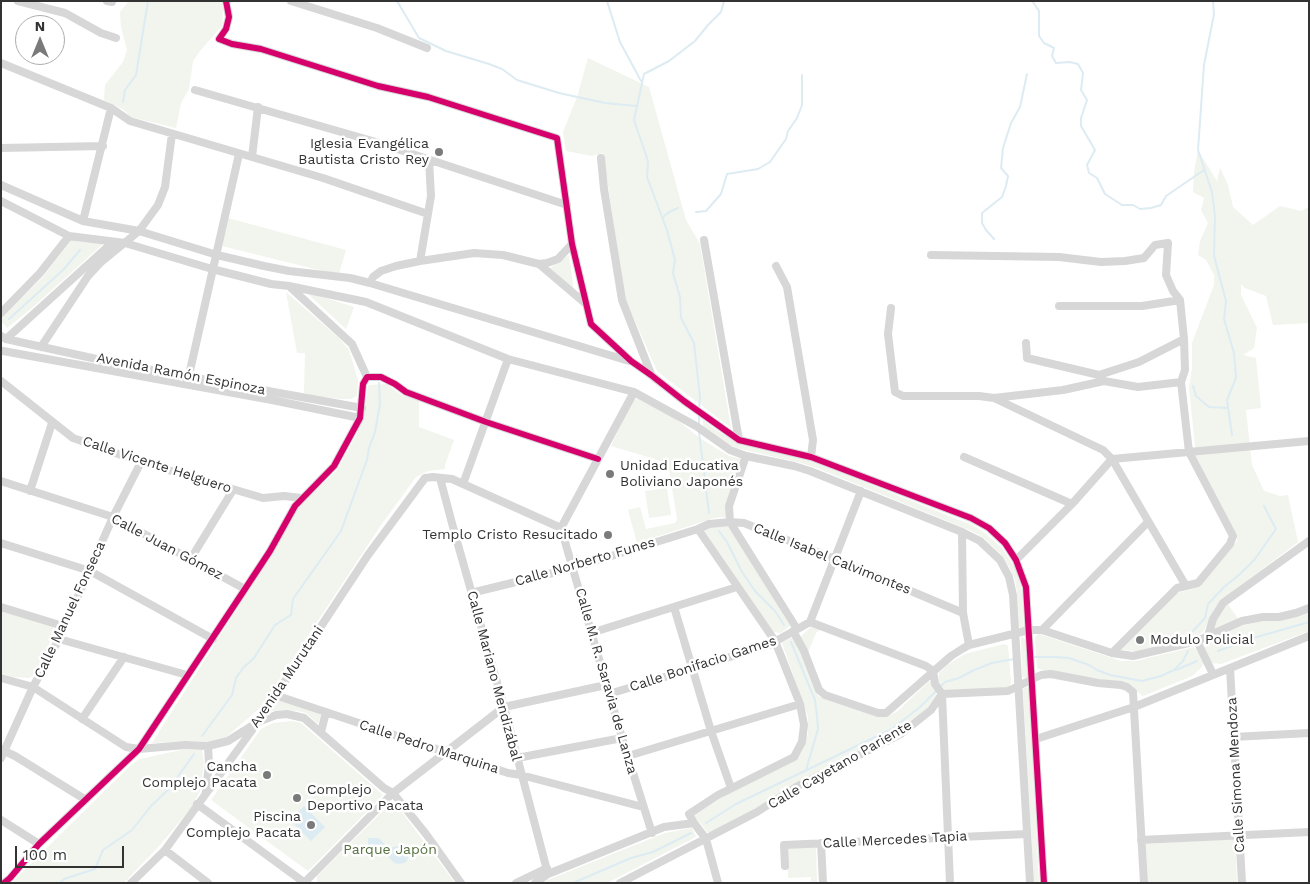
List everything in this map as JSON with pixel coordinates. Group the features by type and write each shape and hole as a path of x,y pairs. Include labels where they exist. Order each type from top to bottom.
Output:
{"street":[{"path":"18,1 65,13 101,33 116,38"},
{"path":"226,1 229,17 226,29 219,39 232,44 261,49 378,86 428,97 557,138 568,205 572,244 591,324 631,361 652,374 684,401 739,440 811,457 971,518 989,528 1005,543 1016,560 1026,587 1044,883"},
{"path":"291,1 377,28 427,48"},
{"path":"1,63 112,108 130,121 323,178 428,214"},
{"path":"195,90 376,142 568,205"},
{"path":"252,157 258,107"},
{"path":"83,221 112,108"},
{"path":"41,347 88,276 100,263 139,231 158,205 165,187 172,134"},
{"path":"1,148 102,146"},
{"path":"189,375 239,154"},
{"path":"601,158 622,300 652,374"},
{"path":"420,261 431,196 429,160"},
{"path":"1,185 83,221 139,231 217,255 276,269 350,278 631,361"},
{"path":"1,201 69,236 125,243 212,269 271,284 366,302 508,359 634,392 676,414 730,450 746,456 794,466 861,491 980,541 1000,560 1009,577 1013,595 1030,883"},
{"path":"1,313 40,273 69,236"},
{"path":"704,240 739,440"},
{"path":"2,353 3,338 113,242"},
{"path":"931,255 1050,256 1101,262 1124,261 1144,258 1155,246 1168,243 1166,275 1173,291 1180,300 1184,339 1185,370 1181,382 1189,452 1233,536 1230,544 1198,583 1177,588 1112,653"},
{"path":"370,284 373,277 381,271 396,266 474,253 486,253 539,264 548,263 558,259 572,244"},
{"path":"539,264 586,304"},
{"path":"776,266 787,287 813,440 811,457"},
{"path":"271,284 276,269"},
{"path":"289,286 352,344 367,376"},
{"path":"1059,306 1142,306 1180,300"},
{"path":"891,308 888,334 895,392 903,396 979,396 994,398 1062,390 1102,378 1184,339"},
{"name":"Avenida Ramón Espinoza","path":"3,338 119,364 189,375 362,408"},
{"path":"1026,343 1027,358 1102,378 1138,387 1181,382"},
{"name":"Avenida Ramón Espinoza","path":"2,353 272,400 360,418"},
{"path":"464,484 508,359"},
{"path":"4,883 39,844 139,749 270,551 295,506 334,466 360,418 363,384 367,376"},
{"path":"367,376 381,377 396,384 406,392 486,422 598,458"},
{"name":"Calle Vicente Helguero","path":"1,381 73,438 141,462 263,498 284,496 301,498"},
{"path":"440,478 452,479 561,528 634,392"},
{"path":"994,398 1103,450 1112,460 1186,586"},
{"path":"676,414 684,401"},
{"path":"30,491 52,423"},
{"path":"1016,560 1072,504 1112,460 1309,441"},
{"path":"746,456 729,506 730,522 795,630 819,690 825,695 878,713 886,712 951,656 969,646 1029,630 1042,630 1112,653 1133,656 1197,640 1242,622 1263,617 1279,617 1309,608"},
{"path":"964,457 1072,504"},
{"name":"Calle Manuel Fonseca","path":"2,753 33,687 59,639 63,626 90,571 113,517 141,462"},
{"name":"Avenida Murutani","path":"131,883 165,850 258,722 368,555 421,482 425,478 440,478"},
{"name":"Calle Mariano Mendizábal","path":"440,478 548,871"},
{"name":"Calle Juan Gómez","path":"1,481 113,517 245,589"},
{"path":"190,560 233,490"},
{"path":"861,491 810,622 926,666 933,671 936,684 942,694 950,883"},
{"name":"Calle Isabel Calvimontes","path":"698,529 709,524 730,522 744,524 835,559 963,613"},
{"path":"1042,630 1148,522"},
{"name":"Calle M. R. Saravia de Lanza","path":"561,528 606,685 652,833"},
{"path":"698,529 775,641 803,716 804,734 794,757 731,788 690,814 706,839 718,883"},
{"name":"Calle Norberto Funes","path":"471,593 573,568 698,529"},
{"path":"962,532 963,613 969,646"},
{"path":"1208,636 1213,619 1223,603 1309,540"},
{"path":"1,543 90,571 213,639"},
{"path":"591,633 737,587"},
{"path":"1,607 63,626"},
{"path":"674,607 711,730 731,788"},
{"name":"Calle Bonifacio Games","path":"609,694 769,645 810,622"},
{"path":"1036,739 1134,707 1309,636"},
{"path":"59,639 187,675"},
{"path":"1197,640 1213,674"},
{"path":"82,720 124,657"},
{"name":"Calle Simona Mendoza","path":"1230,668 1242,883"},
{"path":"942,694 1008,691 1041,675 1050,674 1127,687 1133,692 1144,883"},
{"path":"1,678 33,687 126,747 139,749 185,745 208,746 228,741 258,722 276,715 304,718 384,788 393,793 426,834 461,883"},
{"path":"197,804 304,883 393,793 504,707 606,685"},
{"name":"Calle Cayetano Pariente","path":"620,883 901,734 930,710 942,694"},
{"name":"Calle Pedro Marquina","path":"275,695 508,773 643,808"},
{"path":"628,756 800,704"},
{"path":"321,732 326,712"},
{"path":"1233,737 1309,733"},
{"path":"517,758 622,738"},
{"path":"206,793 209,764 208,746"},
{"path":"2,753 15,756 86,800"},
{"path":"1,820 39,844"},
{"path":"516,883 664,828 697,827"},
{"path":"1142,840 1309,832"},
{"name":"Calle Mercedes Tapia","path":"784,866 784,845 1027,834"},
{"path":"821,843 823,883"},
{"path":"165,850 208,883"},
{"path":"535,883 548,871"}],"green space":[{"path":"129,1 222,1 222,26 193,61 189,89 181,103 176,128 131,117 124,110 104,100 105,85 123,62 127,50 121,27 120,12"},
{"path":"588,58 649,87 686,220 700,244 731,428 657,371 625,298 603,153 592,156 566,151 563,132 577,97"},
{"path":"1198,150 1217,181 1220,168 1228,185 1233,207 1253,225 1280,206 1301,211 1309,207 1309,323 1273,325 1266,296 1245,288 1241,284 1241,295 1257,328 1254,348 1243,355 1256,358 1261,408 1246,410 1252,465 1264,491 1280,496 1288,495 1298,542 1223,599 1215,608 1203,632 1196,636 1137,651 1120,650 1177,593 1200,587 1237,541 1237,536 1196,457 1189,388 1192,368 1192,343 1214,285 1214,275 1206,260 1198,255 1200,241 1208,223 1201,210 1204,198 1193,192"},
{"path":"228,218 346,250 339,273 331,273 222,246"},
{"path":"71,239 104,243 7,328 1,321 1,317 43,277"},
{"path":"569,255 574,292 550,268"},
{"path":"286,292 339,338 349,350 358,380 357,396 351,399 341,399 304,393 305,353 297,353"},
{"path":"306,292 354,307 346,329"},
{"path":"387,384 401,395 419,400 419,427 454,440 445,469 428,471 416,477 381,525 261,707 225,738 209,742 152,743 254,582 297,509 337,470 357,434 365,409 368,385"},
{"path":"638,398 666,411 701,439 729,456 742,459 725,506 726,517 714,518 637,543 628,510 640,507 646,529 675,523 677,519 668,463 611,446 632,401"},
{"path":"703,420 740,444 790,455 824,466 974,526 985,533 1002,548 1016,569 1022,591 1024,628 1021,629 1019,626 1015,580 1001,555 985,539 974,532 817,468 737,448 725,443 703,426"},
{"path":"667,488 671,515 649,518 645,491"},
{"path":"729,526 790,626 781,633 773,632 704,530 710,527"},
{"path":"1227,603 1239,620 1215,630 1213,626 1216,617"},
{"path":"1,611 52,626 54,629 55,632 34,674 30,678 13,677 1,673"},
{"path":"1309,611 1309,631 1221,664 1212,663 1205,648 1205,643 1241,626 1257,622 1293,618"},
{"path":"811,627 821,629 816,633 808,652 800,637"},
{"path":"1039,634 1121,661 1136,661 1194,647 1204,663 1192,676 1143,696 1126,683 1044,671 1037,668 1035,639"},
{"path":"1021,637 1025,640 1028,676 1024,678 1022,676"},
{"path":"794,638 806,661 818,696 878,717 887,717 898,711 929,681 932,682 936,695 927,708 902,730 791,786 717,830 707,832 694,815 728,794 796,760 802,752 808,734 808,717 782,643"},
{"path":"1004,644 1008,646 1011,683 1008,688 944,691 941,687 938,682 939,673 947,665 965,654"},
{"path":"1027,687 1029,690 1039,883 1034,883 1023,690"},
{"path":"278,699 321,715 318,724 306,713 285,710 272,711"},
{"name":"Complejo Deportivo Pacata","path":"292,721 301,723 383,795 308,871 211,800 261,729 273,723"},
{"path":"202,749 204,763 200,791 191,808 160,845 124,883 11,883 130,766 140,759 181,750"},
{"name":"Parque Japón","path":"395,803 455,883 317,883 317,876 390,804"},
{"path":"692,828 696,836 694,838 607,883 540,883 665,833"},
{"path":"1235,839 1237,883 1148,883 1146,844"},
{"path":"816,847 817,883 811,883 811,877 788,878 787,848"}],"shaded area":[{"name":"Piscina Complejo Pacata","path":"304,806 325,827 311,841 290,820"},
{"path":"368,838 378,838 387,848 405,846 409,853 407,861 398,864 393,862 387,855 375,853 368,846"}],"waterway":[{"path":"123,102 125,90 136,75 148,1"},
{"path":"397,1 419,38 446,51 489,64 502,69 517,80 559,93 605,103 636,106"},
{"path":"607,1 620,42 641,81"},
{"path":"699,409 700,397 694,343 681,318 680,297 673,273 675,260 667,230 647,177 648,161 634,120 644,74 669,61 695,41 721,12 724,1"},
{"path":"1213,1 1214,14 1204,65 1198,150 1212,192 1215,216 1214,256 1226,301 1224,319 1234,353 1236,378 1227,400 1232,435"},
{"path":"1033,2 1039,11 1039,36 1044,43 1054,48 1052,56 1056,63 1070,62 1078,64 1083,73 1081,90 1087,100 1081,118 1081,126 1095,150 1087,165 1089,173 1097,178 1105,194 1122,205 1133,205 1140,209 1151,208 1161,205 1166,196 1204,170"},
{"path":"994,239 982,223 982,213 1002,197 1006,186 1008,176 1001,168 1003,148 1011,123 1020,107 1027,74"},
{"path":"696,212 706,211 721,194 727,174 758,169 770,162 786,139 788,131 797,118 802,105 802,75"},
{"path":"662,218 678,208"},
{"path":"9,319 63,270 80,250"},
{"path":"202,736 232,695 236,678 243,668 254,658 275,625 291,615 293,599 341,531 367,460 375,432 380,404 379,383"},
{"path":"1193,386 1196,396 1209,407 1227,408"},
{"path":"699,414 699,424"},
{"path":"699,432 709,513"},
{"path":"1193,631 1205,618 1208,604 1255,559 1276,529 1264,506"},
{"path":"719,531 755,591 775,611 784,625"},
{"path":"1218,651 1250,639 1309,622"},
{"path":"791,642 815,700 817,716 818,729 806,770"},
{"path":"1032,657 1069,658 1110,675 1142,681 1174,670 1183,661 1188,651"},
{"path":"940,687 945,682 959,678 992,663 1014,659"},
{"path":"1176,670 1197,661"},
{"path":"706,823 736,804 892,729 920,707 937,690"},
{"path":"60,883 64,879 95,869 103,850 132,830 151,806 169,789 194,754"},
{"path":"573,883 631,858 653,852 691,833"}],"cycle path":[{"path":"226,1 229,17 226,29 219,39 232,44 261,49 378,86 428,97 557,138 572,244 591,324 631,361 739,440 811,457 971,518 989,528 1005,543 1016,560 1026,587 1044,883"},
{"path":"4,883 39,844 139,749 270,551 295,506 334,466 360,418 363,384 367,377 381,377 406,392 486,422 598,459"}],"place":[{"name":"Iglesia Evangélica Bautista Cristo Rey","path":"439,152"},
{"name":"Unidad Educativa Boliviano Japonés","path":"610,474"},
{"name":"Templo Cristo Resucitado","path":"608,535"},
{"name":"Modulo Policial","path":"1140,640"},
{"name":"Cancha Complejo Pacata","path":"267,775"},
{"name":"Complejo Deportivo Pacata","path":"297,798"},
{"name":"Piscina Complejo Pacata","path":"311,825"}]}
